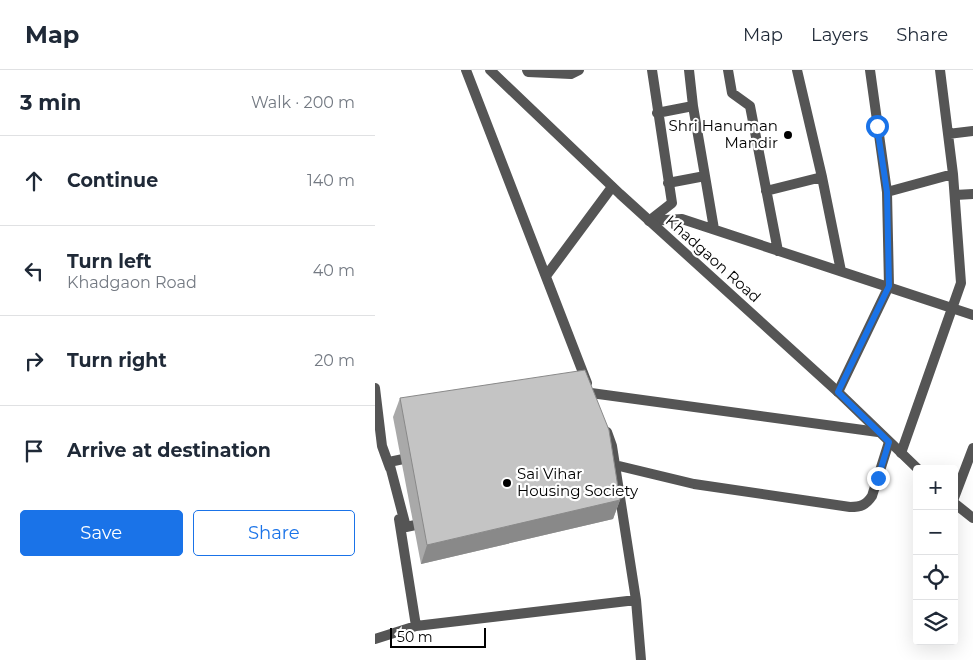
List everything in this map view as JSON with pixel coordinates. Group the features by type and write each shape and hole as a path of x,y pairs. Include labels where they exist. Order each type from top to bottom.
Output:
{"street":[{"path":"467,70 597,407"},
{"name":"Khadgaon Road","path":"490,70 612,187 838,392 914,465"},
{"path":"527,70 529,72 571,74 579,70"},
{"path":"649,221 672,203 652,70"},
{"path":"689,70 693,106 714,229"},
{"path":"728,70 732,93 750,106 778,251"},
{"path":"797,70 822,177 841,271"},
{"path":"838,392 889,286 887,192 870,70"},
{"path":"901,453 961,282 953,174 940,70"},
{"path":"657,113 693,106"},
{"path":"948,134 973,131"},
{"path":"887,192 953,174"},
{"path":"669,183 705,176"},
{"path":"766,191 822,177"},
{"path":"545,276 612,187"},
{"path":"955,195 973,194"},
{"path":"649,221 682,219 973,314"},
{"path":"375,388 382,446 389,462 407,527 435,521"},
{"path":"591,393 878,432"},
{"path":"603,422 612,446 615,465 614,490 636,600 641,660"},
{"path":"615,465 695,484 851,507 868,503 872,496 889,442"},
{"path":"958,487 973,448"},
{"path":"389,462 427,454"},
{"path":"389,462 416,626"},
{"path":"958,506 973,518"},
{"path":"375,639 416,626 636,600"}],"building":[{"name":"Sai Vihar Housing Society","path":"585,370 609,430 620,500 427,545 400,398"}],"place":[{"name":"Shri Hanuman Mandir","path":"788,135"},
{"name":"Sai Vihar Housing Society","path":"507,483"}],"route":[{"path":"877,126 887,192 889,286 838,392 889,442 878,478"}]}
